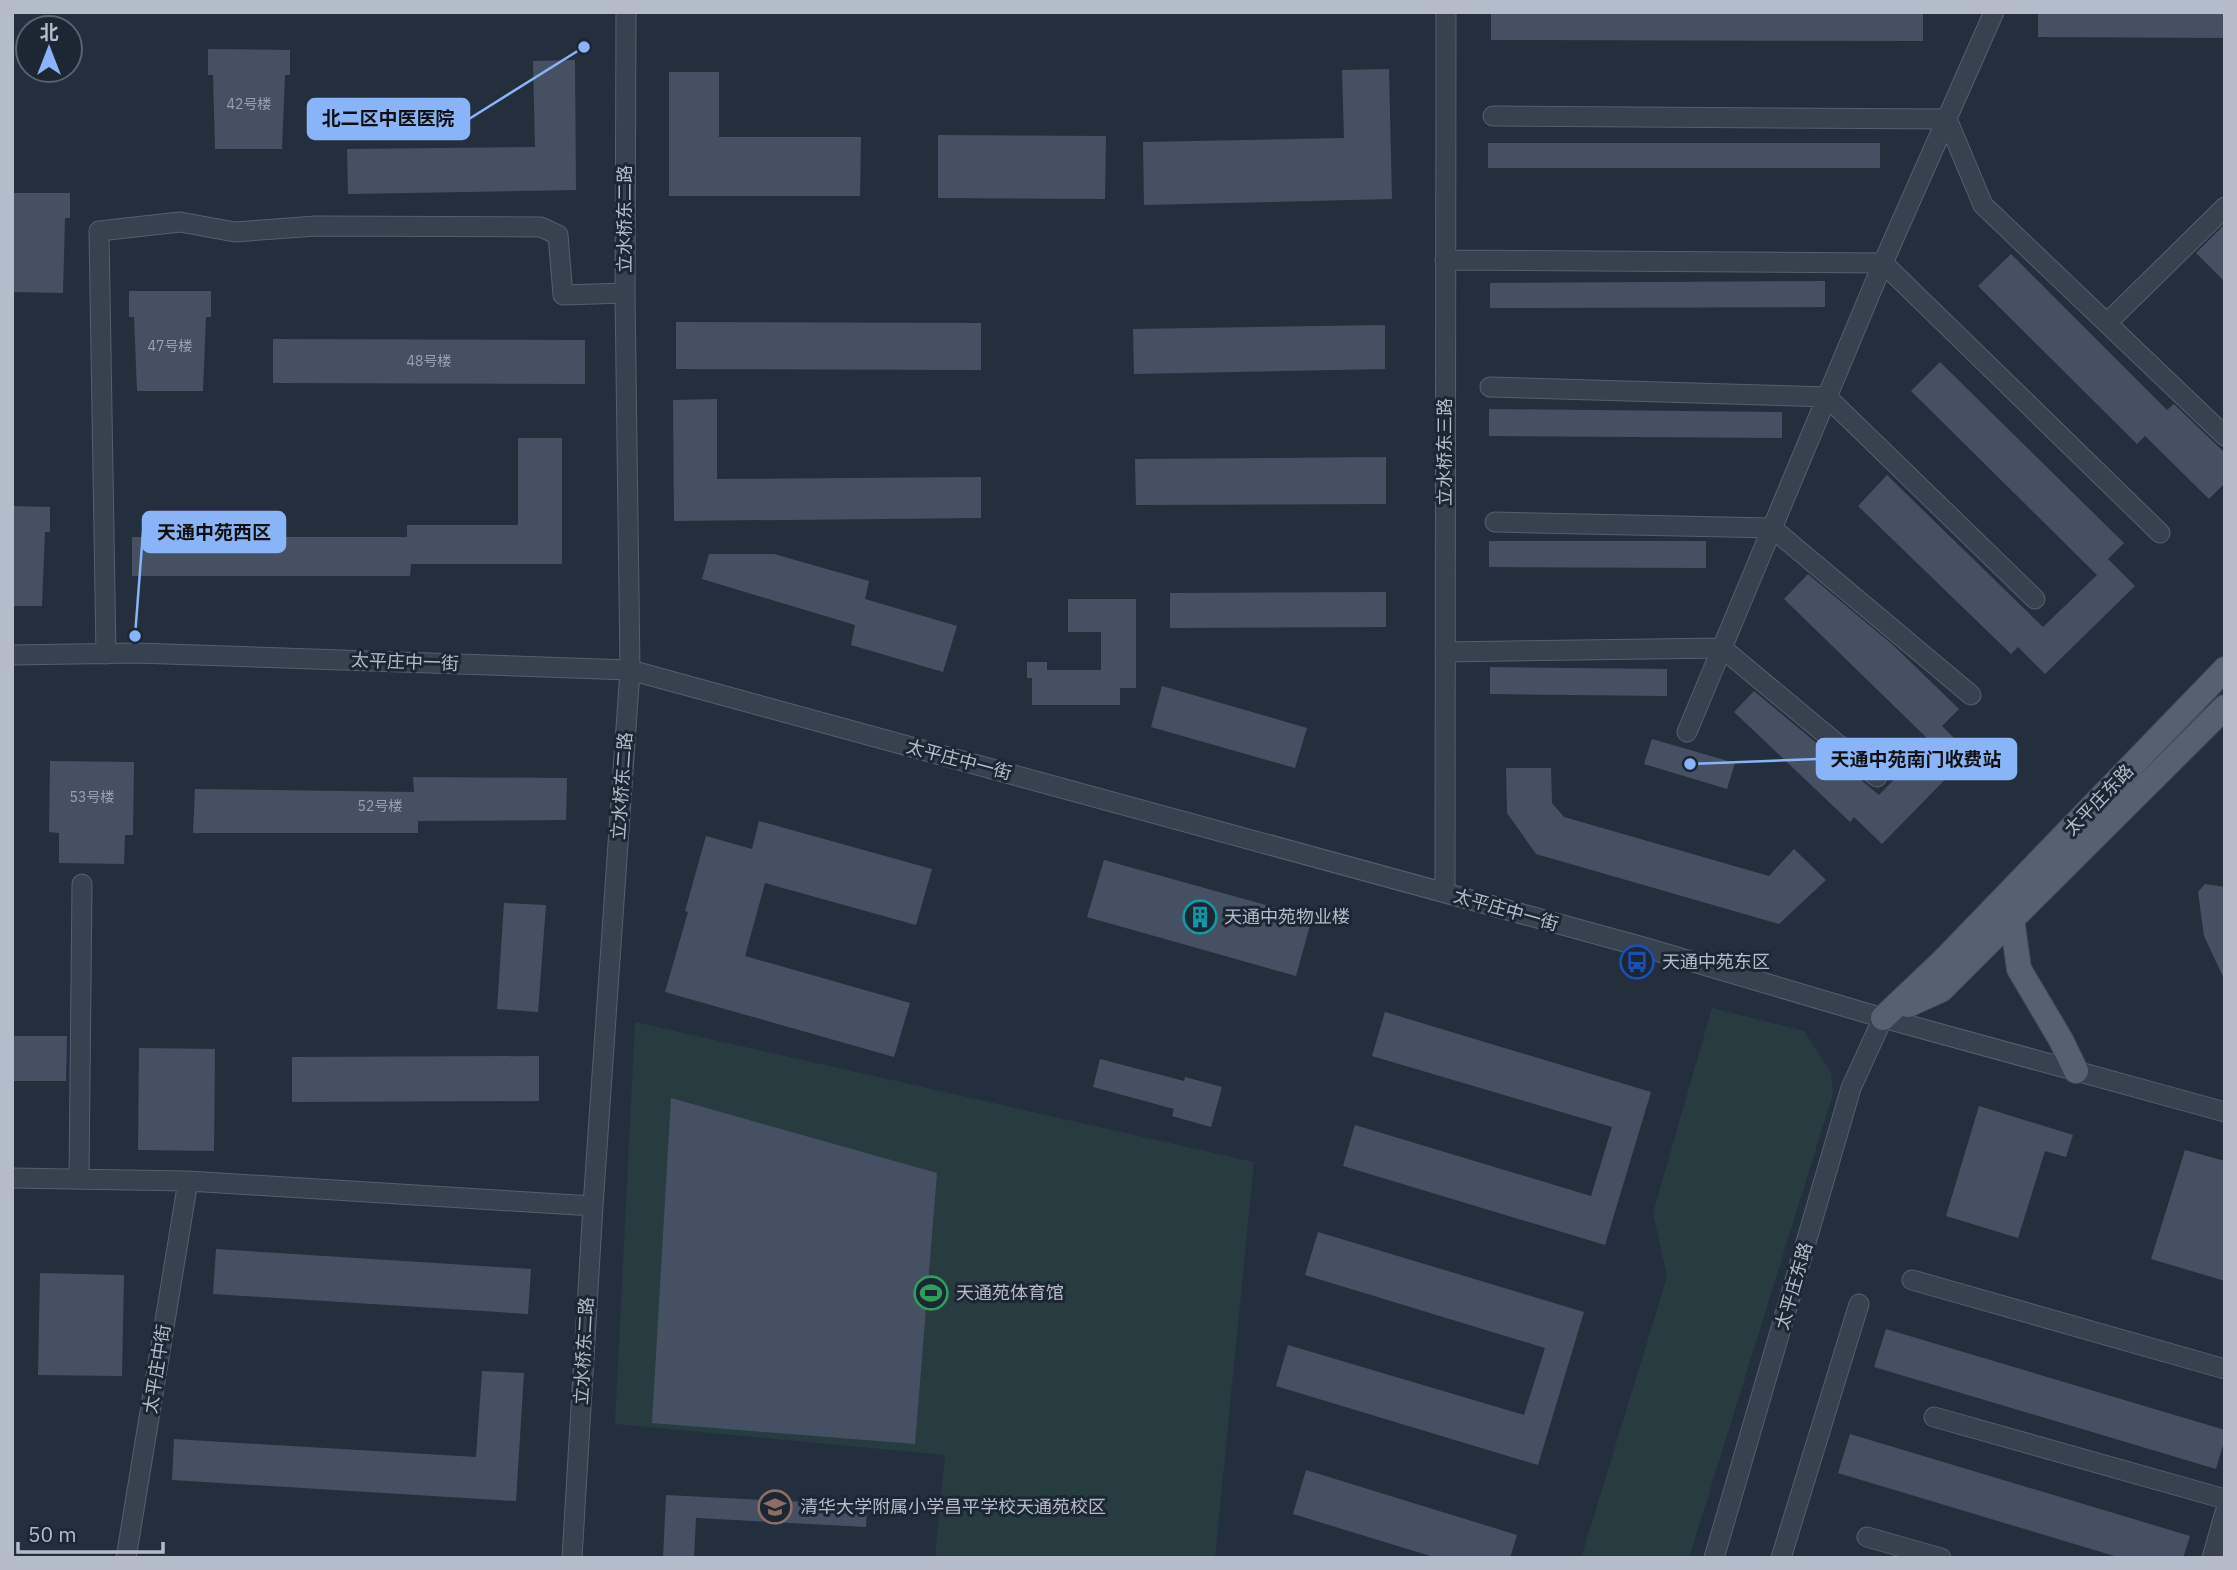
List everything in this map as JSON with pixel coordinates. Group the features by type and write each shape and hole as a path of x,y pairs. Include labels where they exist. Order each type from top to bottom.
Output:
{"main road":[{"name":"太平庄东路","path":"1884,1018 1942,962 2225,670"},
{"name":"太平庄东路","path":"1884,1018 1941,990 2225,707"},
{"path":"2012,919 2019,969 2076,1071"}],"street":[{"name":"立水桥东二路","path":"572,1558 630,670 625,293 626,12"},
{"name":"立水桥东三路","path":"1445,892 1446,12"},
{"path":"1687,732 1883,264 1994,12"},
{"path":"1493,116 1947,120"},
{"path":"1947,120 1983,205 2225,436"},
{"path":"2107,323 2225,207"},
{"path":"106,654 99,232 180,222 235,232 316,226 541,227 558,235 563,295 625,293"},
{"path":"1445,260 1883,264 2160,533"},
{"path":"1490,387 1827,397 2035,599"},
{"path":"1495,522 1772,528 1972,695"},
{"path":"1445,652 1722,648 1877,777"},
{"name":"太平庄中一街","path":"12,655 137,653 630,670 1445,892 2225,1112"},
{"path":"79,1179 82,884"},
{"name":"太平庄东路","path":"1714,1558 1851,1088 1884,1018"},
{"path":"12,1178 188,1181 593,1206"},
{"name":"太平庄中街","path":"126,1558 188,1181"},
{"path":"1912,1280 2225,1369"},
{"path":"1781,1558 1859,1304"},
{"path":"1934,1417 2225,1499"},
{"path":"2211,1558 2225,1512"},
{"path":"1867,1537 1941,1558"}],"green space":[{"path":"1712,1008 1804,1031 1831,1072 1833,1094 1689,1558 1581,1558 1667,1277 1653,1213"},
{"name":"天通苑体育馆","path":"635,1022 1254,1162 1215,1558 935,1558 945,1455 615,1424"}],"building":[{"path":"1491,12 1923,14 1923,41 1491,40"},
{"path":"2038,12 2225,13 2225,38 2038,37"},
{"path":"208,49 290,50 290,75 285,75 282,149 215,149 213,75 208,75"},
{"path":"575,60 576,190 348,194 347,149 535,147 533,61"},
{"path":"1389,69 1392,199 1144,205 1143,142 1344,138 1342,70"},
{"path":"669,72 719,72 719,137 861,137 860,196 669,196"},
{"path":"938,135 1106,136 1105,199 938,198"},
{"path":"1488,143 1880,143 1880,168 1488,168"},
{"path":"12,193 70,193 70,218 65,218 63,293 12,292"},
{"path":"2225,224 2225,282 2196,253"},
{"path":"2011,254 2167,410 2174,404 2225,453 2225,483 2209,499 2145,436 2137,444 1978,286"},
{"path":"1825,281 1825,307 1490,308 1490,283"},
{"path":"129,291 211,291 211,317 206,317 203,391 137,391 134,317 129,317"},
{"path":"676,322 981,323 981,370 676,369"},
{"path":"1385,325 1385,369 1134,374 1133,329"},
{"path":"273,339 585,340 585,384 273,383"},
{"path":"1940,362 2124,543 2108,559 2135,586 2045,674 2018,647 2011,654 1858,506 1887,475 2043,627 2097,575 1911,391"},
{"path":"717,399 717,479 981,477 981,518 674,521 673,400"},
{"path":"1489,409 1782,412 1782,438 1489,436"},
{"path":"518,438 562,438 562,564 411,564 410,576 132,576 132,537 407,537 407,525 518,525"},
{"path":"1386,457 1386,504 1136,505 1135,459"},
{"path":"12,506 50,507 50,532 45,532 42,606 12,606"},
{"path":"1489,541 1706,541 1706,568 1489,567"},
{"path":"709,554 774,554 869,581 865,599 957,626 943,672 851,645 855,625 702,579"},
{"path":"1808,574 1893,645 1959,709 1942,726 1970,754 1882,844 1854,817 1850,822 1734,712 1754,691 1879,795 1931,742 1784,599"},
{"path":"1386,592 1386,627 1170,628 1170,593"},
{"path":"1068,599 1136,599 1136,688 1120,688 1120,705 1032,705 1032,678 1027,678 1027,662 1047,662 1047,670 1101,670 1101,632 1068,632"},
{"path":"1490,667 1667,669 1667,696 1490,694"},
{"path":"1162,686 1307,728 1295,768 1151,727"},
{"path":"1652,739 1735,763 1727,789 1644,764"},
{"path":"50,761 134,762 133,835 125,835 124,864 59,863 59,833 49,832"},
{"path":"1506,768 1551,768 1552,803 1564,817 1769,876 1794,849 1826,880 1779,924 1536,854 1507,813"},
{"path":"413,777 567,778 566,820 418,821 418,833 193,833 195,789 414,792"},
{"path":"759,821 932,869 916,925 765,883 745,956 910,1003 894,1057 665,992 706,836 752,849"},
{"name":"天通中苑物业楼","path":"1104,860 1312,918 1296,976 1087,917"},
{"path":"2205,884 2225,887 2225,981 2204,936 2198,892"},
{"path":"504,903 546,905 538,1012 497,1009"},
{"path":"1385,1012 1651,1092 1605,1245 1343,1166 1355,1125 1591,1196 1612,1127 1372,1056"},
{"path":"12,1036 67,1036 66,1081 12,1081"},
{"path":"139,1048 215,1049 214,1151 138,1150"},
{"path":"539,1056 539,1101 292,1102 292,1057"},
{"path":"1100,1059 1184,1081 1185,1077 1222,1087 1211,1127 1172,1116 1174,1109 1093,1087"},
{"path":"671,1098 937,1173 915,1444 652,1423"},
{"path":"1979,1106 2073,1135 2066,1157 2045,1151 2018,1238 1946,1216"},
{"path":"2185,1150 2225,1161 2225,1281 2151,1259"},
{"path":"1318,1232 1584,1312 1538,1465 1276,1386 1288,1345 1524,1415 1545,1348 1305,1275"},
{"path":"216,1249 531,1269 528,1314 213,1294"},
{"path":"40,1273 124,1275 122,1376 38,1375"},
{"path":"1886,1329 2225,1430 2216,1469 1874,1367"},
{"path":"482,1371 524,1373 516,1501 172,1480 174,1439 476,1457"},
{"path":"1850,1434 2190,1536 2183,1558 2121,1558 1838,1473"},
{"path":"1306,1470 1517,1535 1510,1558 1437,1558 1293,1514"},
{"path":"666,1495 867,1505 866,1527 696,1518 694,1558 663,1558"}],"place":[{"name":"北二区中医医院","path":"584,47"},
{"name":"天通中苑西区","path":"135,636"},
{"name":"天通中苑南门收费站","path":"1690,764"},
{"name":"天通中苑物业楼","path":"1200,917"},
{"name":"天通中苑东区","path":"1637,962"},
{"name":"天通苑体育馆","path":"931,1293"},
{"name":"清华大学附属小学昌平学校天通苑校区","path":"775,1507"}]}
